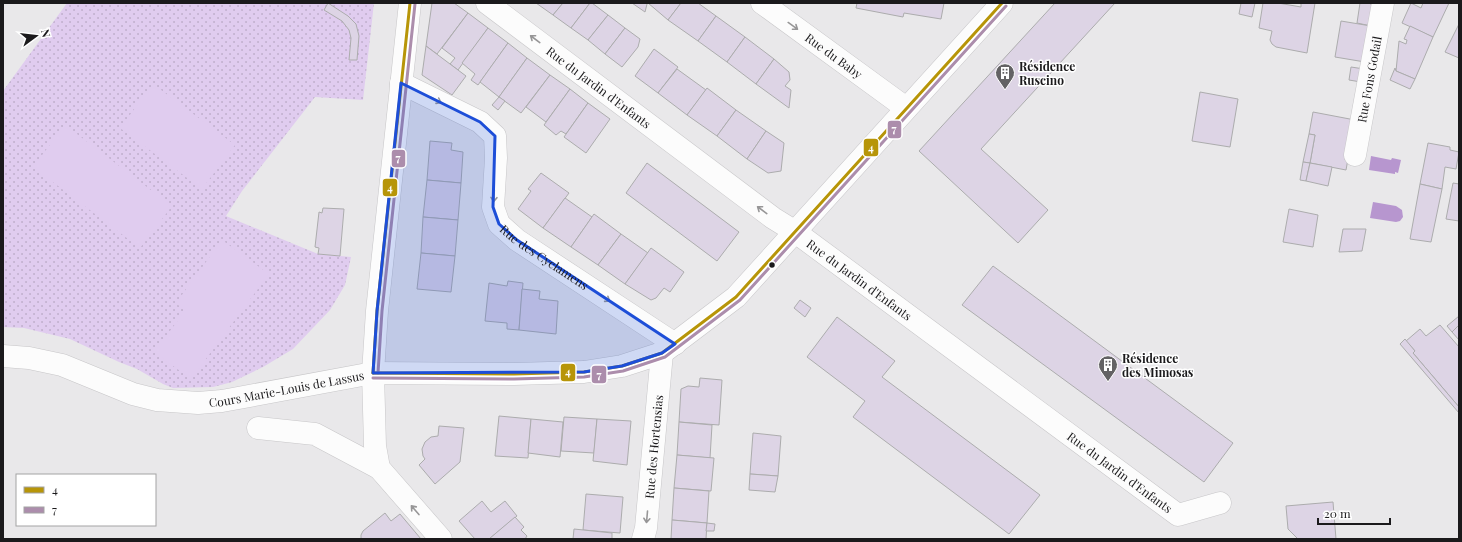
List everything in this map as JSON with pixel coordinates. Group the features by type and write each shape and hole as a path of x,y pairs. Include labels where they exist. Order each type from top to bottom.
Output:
{"street":[{"name":"Cours Marie-Louis de Lassus","path":"3,356 29,358 62,365 133,394 157,400 198,403 222,402 373,373 377,311 410,3"},
{"name":"Rue du Jardin d'Enfants","path":"487,3 773,218 794,231 1178,515 1220,502"},
{"name":"Rue du Baby","path":"762,3 906,108"},
{"path":"379,468 375,446 373,373 514,374 584,372 622,366 668,349 736,297 794,231 1002,3"},
{"name":"Rue Fons Godail","path":"1355,155 1383,3"},
{"name":"Rue des Cyclamens","path":"401,82 480,122 495,136 496,158 493,207 499,224 517,240 668,349"},
{"name":"Rue des Hortensias","path":"643,539 646,528 668,349"},
{"path":"258,428 315,434 379,468 441,539"}],"highlighted area":[{"path":"401,83 480,122 495,136 493,207 499,224 517,240 675,344 662,353 622,366 584,372 373,373 377,311"}],"shaded area":[{"path":"67,3 374,3 363,100 315,97 242,191 226,216 318,254 351,257 345,285 330,310 293,349 263,367 232,382 213,387 173,388 137,369 70,339 24,328 3,327 3,91"},
{"path":"153,84 235,145 202,189 120,128"},
{"path":"65,125 172,206 140,248 33,167"},
{"path":"1371,156 1391,160 1392,158 1401,160 1398,173 1395,172 1395,174 1369,170"},
{"path":"1373,202 1396,206 1402,210 1403,217 1400,221 1396,222 1370,218"},
{"path":"222,240 269,274 191,379 154,352 185,311 176,303"}],"building":[{"path":"328,3 348,16 356,24 359,36 357,60 349,60 351,38 349,30 342,21 324,10"},
{"path":"432,3 454,3 468,13 437,54 426,46"},
{"path":"536,3 563,3 553,15"},
{"path":"563,3 590,3 571,28 553,15"},
{"path":"590,3 608,15 588,40 571,28"},
{"path":"632,3 646,3 645,12"},
{"path":"648,3 681,3 668,20"},
{"path":"681,3 698,3 716,16 698,41 668,20"},
{"path":"857,3 944,3 941,19 904,13 903,17 856,8"},
{"name":"Résidence Ruscino","path":"1055,3 1115,3 981,149 1048,210 1018,243 919,151"},
{"path":"1241,3 1255,3 1252,17 1239,14"},
{"path":"1263,3 1278,3 1301,7 1301,3 1315,3 1307,53 1276,47 1272,44 1270,40 1272,31 1259,28"},
{"path":"1360,3 1369,3 1374,6 1371,26 1357,23"},
{"path":"1411,3 1421,8 1423,3 1449,3 1433,37 1402,23"},
{"path":"468,13 488,28 458,70 450,64 455,58 442,48"},
{"path":"608,15 625,28 605,54 588,40"},
{"path":"716,16 745,37 727,62 698,41"},
{"path":"1341,21 1371,26 1365,62 1335,57"},
{"path":"1459,24 1459,58 1445,52"},
{"path":"1410,26 1433,37 1415,79 1396,71 1399,41 1406,44 1407,40 1404,39"},
{"path":"488,28 508,43 478,85 471,80 475,74 462,63"},
{"path":"625,28 640,39 638,47 622,67 605,54"},
{"path":"745,37 774,59 756,84 727,62"},
{"path":"508,43 527,58 499,97 480,82"},
{"path":"426,46 466,76 452,95 422,75"},
{"path":"654,49 678,67 658,93 635,76"},
{"path":"527,58 550,75 521,113 499,97"},
{"path":"774,59 789,72 790,80 785,86 791,90 789,108 756,84"},
{"path":"1351,67 1364,69 1361,82 1349,80"},
{"path":"1395,68 1396,71 1415,79 1410,89 1390,80"},
{"path":"677,69 706,90 687,115 658,93"},
{"path":"550,75 570,89 546,122 526,107"},
{"path":"707,88 736,110 717,136 687,115"},
{"path":"570,89 588,103 566,134 561,131 556,135 544,125"},
{"path":"1200,92 1238,99 1230,147 1192,141"},
{"path":"499,97 505,101 498,110 492,105"},
{"path":"588,103 610,119 586,153 564,137"},
{"path":"736,110 766,131 747,159 717,136"},
{"path":"1313,112 1355,120 1346,170 1310,163 1315,135 1309,134"},
{"path":"766,131 784,143 781,171 768,173 747,159"},
{"path":"1309,134 1315,135 1310,163 1303,162"},
{"path":"430,141 452,143 451,150 463,152 461,183 427,180"},
{"path":"1428,143 1450,147 1450,150 1459,152 1456,169 1445,167 1442,189 1420,184"},
{"path":"1303,162 1310,163 1306,181 1300,180"},
{"path":"647,163 739,232 717,261 626,193"},
{"path":"1310,163 1332,167 1328,186 1306,181"},
{"path":"541,173 569,193 543,228 518,209 531,191 528,189"},
{"path":"427,180 461,183 458,220 423,217"},
{"path":"1453,183 1459,184 1459,221 1446,219"},
{"path":"1420,184 1442,189 1431,242 1410,239"},
{"path":"565,198 592,217 571,247 543,228"},
{"path":"323,208 344,209 340,256 318,254 319,248 315,247 319,212 322,213"},
{"path":"1289,209 1318,215 1313,247 1283,242"},
{"path":"594,214 621,234 598,265 571,247"},
{"path":"423,217 458,220 455,256 421,253"},
{"path":"1343,229 1366,229 1362,251 1339,252"},
{"path":"621,234 648,253 625,284 598,265"},
{"path":"651,248 684,272 670,292 664,288 656,298 651,300 625,284"},
{"path":"421,253 455,256 451,292 417,289"},
{"name":"Résidence des Mimosas","path":"993,266 1233,443 1204,482 962,305"},
{"path":"508,281 523,283 519,330 507,329 507,323 485,321 489,283 507,286"},
{"path":"522,289 540,291 539,299 558,301 556,334 519,330"},
{"path":"800,300 811,308 805,317 794,308"},
{"path":"1459,316 1459,325 1452,332 1447,326"},
{"path":"837,317 895,361 882,377 1040,495 1009,534 853,417 865,401 807,357"},
{"path":"1440,325 1459,347 1459,407 1413,353 1415,351 1406,341 1420,329 1426,336"},
{"path":"1459,325 1459,340 1452,332"},
{"path":"1405,339 1415,351 1413,353 1459,407 1459,413 1400,344"},
{"path":"700,378 722,380 719,425 679,422 681,389 688,386 699,387"},
{"path":"499,416 531,419 528,458 495,456"},
{"path":"564,417 597,419 594,453 561,451"},
{"path":"531,419 563,422 560,457 528,453"},
{"path":"597,419 631,421 627,465 593,461"},
{"path":"679,422 712,425 710,458 677,455"},
{"path":"439,426 464,428 460,462 435,484 419,465 425,459 422,449 425,442 431,437 438,436"},
{"path":"753,433 781,436 778,476 750,474"},
{"path":"677,455 714,458 711,491 674,488"},
{"path":"750,474 778,476 775,492 749,490"},
{"path":"674,488 709,491 707,523 672,520"},
{"path":"586,494 623,497 620,533 583,530"},
{"path":"482,501 491,512 505,501 517,516 489,539 475,539 459,521"},
{"path":"1333,502 1336,539 1298,539 1288,529 1286,506"},
{"path":"385,513 391,521 400,514 421,539 361,539 363,531"},
{"path":"515,517 524,527 521,530 527,536 525,539 489,539"},
{"path":"672,520 707,523 706,539 671,539"},
{"path":"707,523 715,524 714,531 706,531"},
{"path":"574,529 612,533 612,539 573,539"}],"transit line":[{"name":"4","path":"373,373 377,311 410,3"},
{"name":"4","path":"373,373 514,374 584,372 622,366 662,353 736,297 1002,3"},
{"name":"7","path":"378,373 382,311 415,4"},
{"name":"7","path":"373,378 514,379 584,377 623,371 665,357 740,300 1006,6"}],"place":[{"name":"Résidence Ruscino","path":"1005,90"},
{"name":"Résidence des Mimosas","path":"1108,382"}]}
